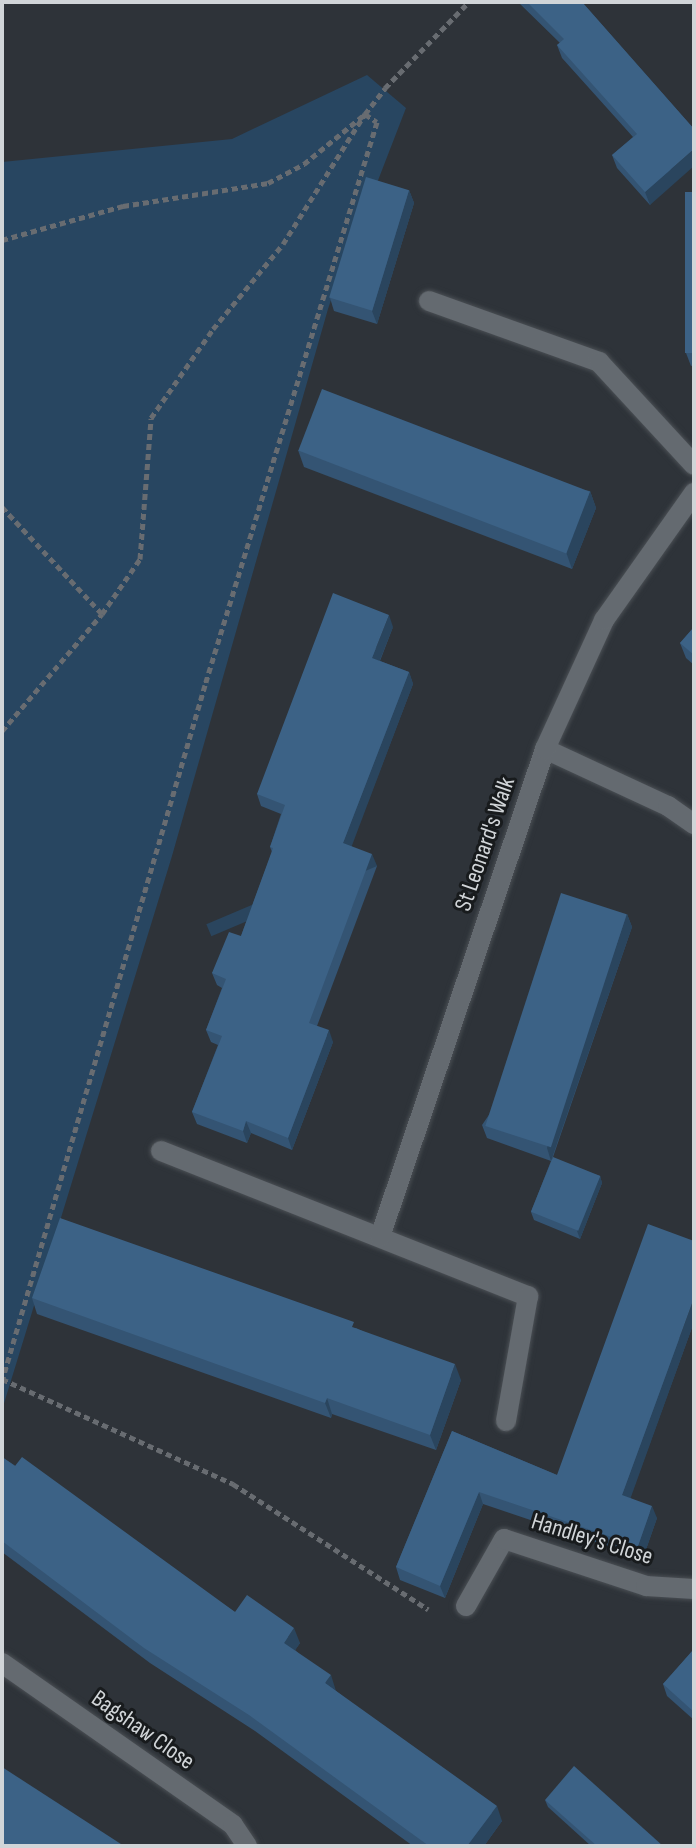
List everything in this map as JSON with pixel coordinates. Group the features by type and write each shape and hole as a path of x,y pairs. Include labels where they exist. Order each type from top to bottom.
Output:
{"street":[{"path":"429,301 599,362 694,465"},
{"name":"St Leonard's Walk","path":"380,1237 545,749 604,620 694,493"},
{"path":"545,749 668,806 694,824"},
{"path":"161,1151 528,1296 506,1421"},
{"name":"Handley's Close","path":"466,1606 504,1539 646,1586 694,1589"},
{"name":"Bagshaw Close","path":"2,1663 233,1825 247,1846"}],"path":[{"path":"2,731 102,614 140,559 151,418 213,329 283,244 365,114 385,88 469,2"},
{"path":"2,240 123,206 268,183 304,164 365,114"},
{"path":"365,114 377,122 205,685 2,1380 233,1484 400,1594 453,1622 466,1606"},
{"path":"2,507 102,614"}],"shaded area":[{"path":"367,75 406,108 377,183 369,187 328,309 172,856 2,1410 2,162 232,139"}],"building":[{"path":"527,2 582,2 694,129 694,149 645,192 612,155 637,134 557,45 564,39"},
{"path":"366,177 409,190 372,311 329,297"},
{"path":"685,192 694,192 694,353 685,353"},
{"path":"322,389 590,492 566,553 298,451"},
{"path":"333,593 389,615 372,658 409,672 343,843 372,854 309,1023 329,1030 288,1138 246,1121 243,1131 192,1112 222,1036 206,1030 226,979 212,973 229,932 241,936 285,805 257,794"},
{"path":"694,627 694,655 680,643"},
{"path":"561,893 627,914 551,1147 485,1126"},
{"path":"553,1157 600,1176 578,1231 531,1212"},
{"path":"60,1218 354,1322 352,1327 455,1364 430,1435 327,1398 325,1403 32,1298"},
{"path":"648,1224 694,1241 694,1298 622,1495 652,1506 638,1546 479,1492 440,1586 396,1567 452,1431 557,1475"},
{"path":"2,1457 15,1466 22,1457 235,1612 247,1595 294,1628 284,1643 331,1675 325,1683 497,1806 467,1846 429,1846 249,1715 144,1648 2,1541"},
{"path":"694,1649 694,1712 663,1684"},
{"path":"574,1766 663,1846 597,1846 545,1800"},
{"path":"2,1767 124,1846 2,1846"}]}
